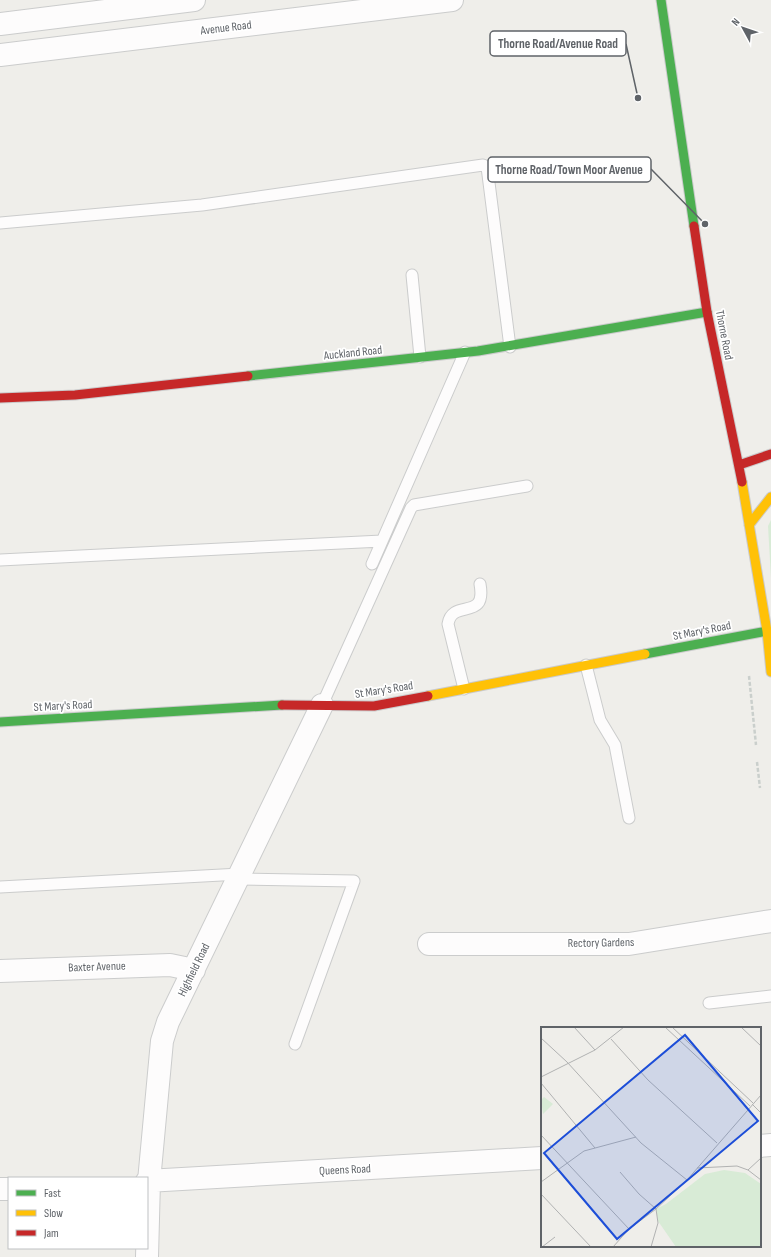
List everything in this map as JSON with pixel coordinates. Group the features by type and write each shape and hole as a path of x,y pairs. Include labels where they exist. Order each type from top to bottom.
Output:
{"street":[{"path":"0,24 194,0"},
{"name":"Avenue Road","path":"0,55 452,0"},
{"name":"Thorne Road","path":"661,0 707,312 739,465 767,631 771,672"},
{"name":"Auckland Road","path":"0,398 75,396 465,352 510,346 707,312"},
{"path":"739,465 771,454"},
{"path":"749,525 771,497"},
{"name":"St Mary's Road","path":"0,722 292,705 351,707 374,706 767,631"},
{"name":"Highfield Road","path":"148,1181 162,1041 168,1022 322,705"},
{"name":"Rectory Gardens","path":"429,944 629,944 771,921"},
{"name":"Baxter Avenue","path":"0,971 170,965 194,970"},
{"path":"761,1146 771,1145"},
{"name":"Queens Road","path":"148,1181 541,1158"}],"lane":[{"path":"0,223 202,204 483,165 487,167 510,346"},
{"path":"412,276 420,357"},
{"path":"372,564 465,352"},
{"path":"322,705 411,508 414,505 527,486"},
{"path":"0,560 382,542"},
{"path":"464,689 449,634 448,624 453,614 475,606 480,601 482,597 480,584"},
{"path":"586,665 600,720 615,745 629,818"},
{"path":"0,887 239,876 354,881 295,1044"},
{"path":"709,1003 771,996"}],"path":[{"path":"749,674 756,745"},
{"path":"757,762 760,788"}],"green space":[{"path":"771,520 771,578 768,526"}],"traffic: fast":[{"path":"661,0 694,226"},
{"path":"248,376 478,351 707,312"},
{"path":"645,654 767,631"},
{"path":"0,722 282,705"}],"traffic: slow":[{"path":"742,482 767,631 771,672"},
{"path":"749,525 771,497"},
{"path":"428,696 645,654"}],"traffic: jam":[{"path":"694,226 707,312 742,482"},
{"path":"0,398 75,395 248,376"},
{"path":"739,465 771,454"},
{"path":"282,705 374,706 428,696"}],"place":[{"name":"Thorne Road/Avenue Road","path":"638,98"},
{"name":"Thorne Road/Town Moor Avenue","path":"705,224"}]}
